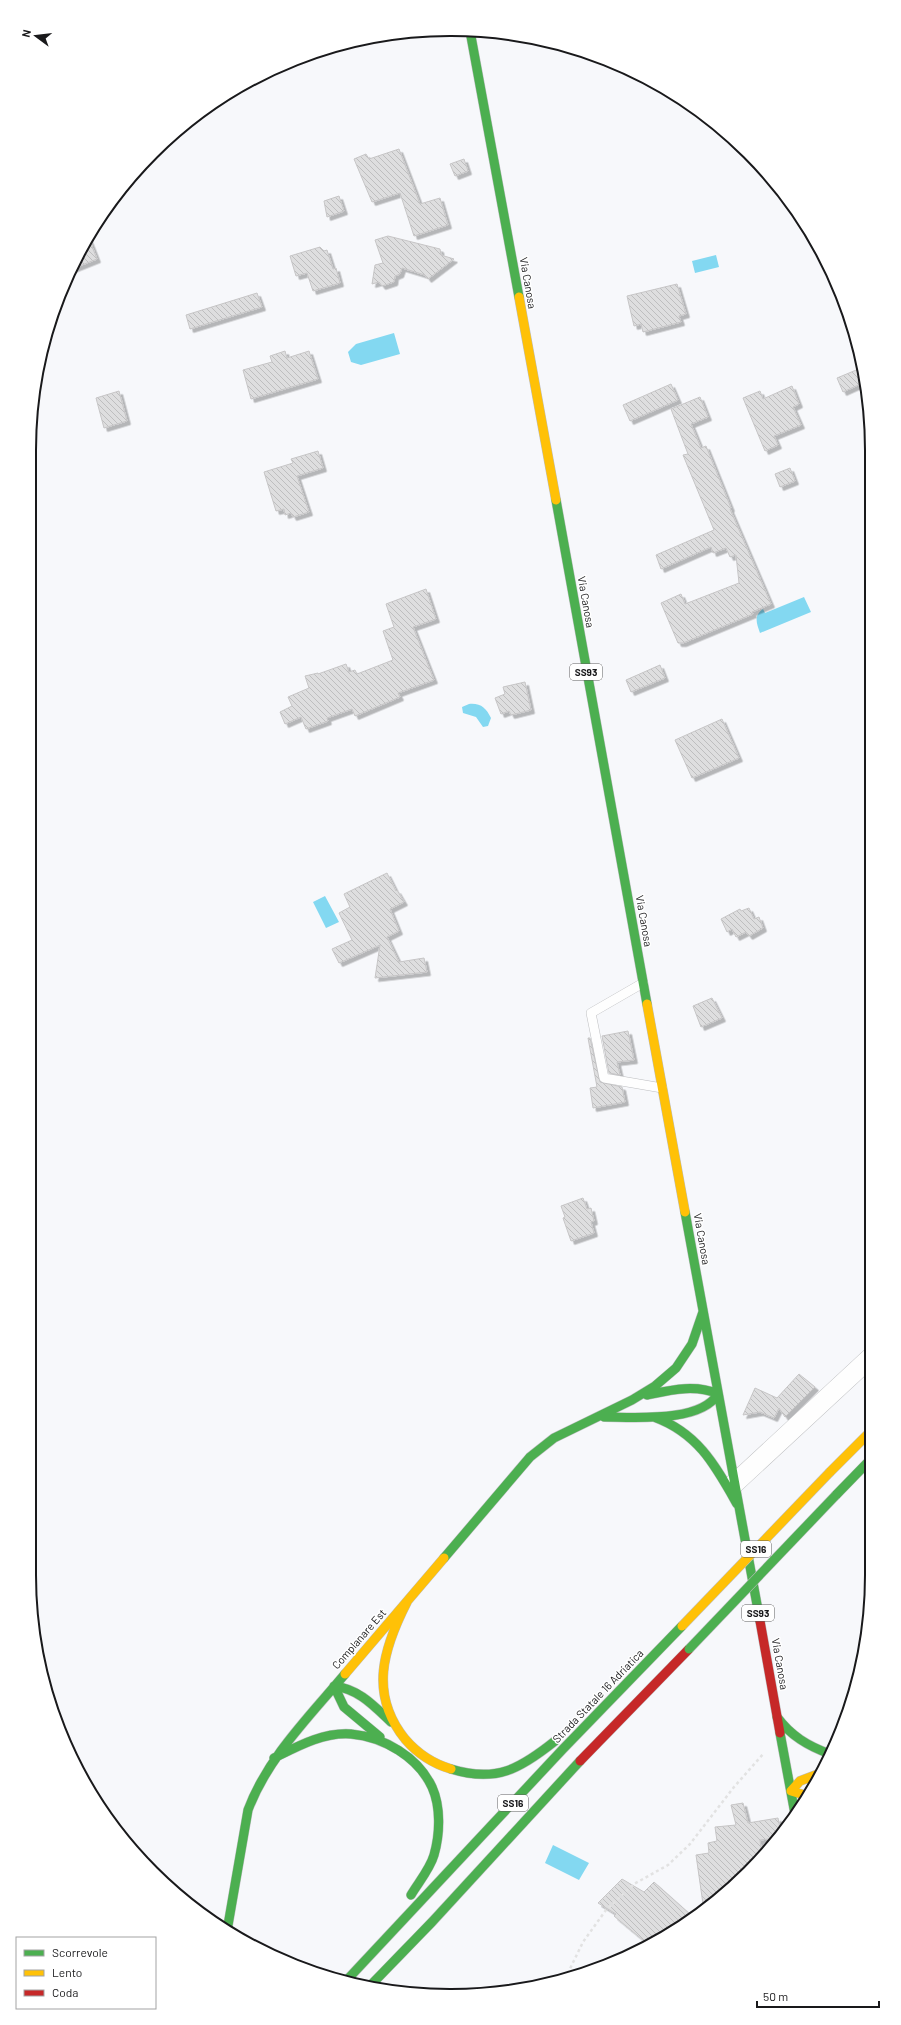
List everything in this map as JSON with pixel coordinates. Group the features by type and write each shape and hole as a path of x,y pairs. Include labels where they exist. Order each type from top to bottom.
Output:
{"main road":[{"name":"Via Canosa","path":"471,37 794,1807"},
{"name":"Complanare Est","path":"228,1924 248,1810 259,1784 274,1758 530,1457 556,1436 643,1396 664,1381 683,1360 694,1341 703,1312"},
{"name":"Complanare Est","path":"595,1418 654,1417 704,1408 712,1402 718,1394 698,1388 643,1396"},
{"name":"Complanare Est","path":"654,1417 676,1425 694,1440 718,1471 739,1508"},
{"name":"Strada Statale 16 Adriatica","path":"350,1977 562,1750 865,1437"},
{"name":"SS16","path":"374,1982 432,1922 588,1752 865,1465"},
{"name":"SS16","path":"836,1495 865,1473"},
{"name":"SS16","path":"397,1728 386,1704 383,1678 385,1659 390,1642 407,1602"},
{"name":"SS16","path":"334,1686 345,1687 357,1692 397,1728 413,1747 433,1762 456,1771 478,1774 500,1774 516,1768 537,1756 637,1672"},
{"path":"334,1686 344,1707 386,1741 403,1752 423,1772 434,1791 439,1807 440,1829 435,1856 423,1880 406,1901"},
{"path":"777,1717 796,1738 825,1752"},
{"path":"274,1758 298,1745 327,1736 356,1734 386,1741"},
{"path":"802,1794 791,1791 795,1784 802,1779 812,1776"},
{"path":"345,1975 396,1913"}],"street":[{"path":"734,1484 865,1363"}],"lane":[{"path":"643,983 591,1013 604,1078 662,1088"}],"path":[{"path":"569,1972 583,1942 606,1910 634,1884 668,1865 690,1844 734,1787 780,1735"}],"water":[{"path":"716,255 719,267 695,273 692,261"},
{"path":"394,333 400,354 361,365 351,362 348,352 356,344"},
{"path":"804,597 811,612 760,633 757,617 763,609 765,613"},
{"path":"469,704 480,705 487,711 491,718 488,726 483,727 476,717 463,713 462,707"},
{"path":"325,896 339,922 326,928 313,902"},
{"path":"553,1845 589,1863 579,1880 545,1863"}],"building":[{"path":"399,149 420,204 440,198 448,225 414,236 400,193 372,202 354,159 366,154 369,159"},
{"path":"464,159 468,171 455,176 450,164"},
{"path":"339,196 344,211 327,217 324,201"},
{"path":"388,236 440,249 441,255 454,259 428,279 425,275 402,268 400,274 395,276 394,282 382,286 379,282 372,284 375,265 383,263 375,240"},
{"path":"91,244 97,259 80,266"},
{"path":"320,247 324,251 327,250 333,269 336,268 340,283 313,291 307,273 296,276 290,256"},
{"path":"677,284 686,314 679,316 681,322 643,332 641,324 634,326 627,296"},
{"path":"257,293 262,307 190,329 186,315"},
{"path":"285,351 287,358 309,351 318,379 251,399 243,370 272,362 270,356"},
{"path":"857,370 859,385 843,392 837,378"},
{"path":"671,384 678,400 630,421 623,405"},
{"path":"792,386 799,404 793,407 801,425 774,436 778,445 765,451 743,398 760,391 763,399"},
{"path":"119,391 127,421 104,428 96,398"},
{"path":"700,397 708,417 691,424 701,448 706,446 731,508 730,509 771,604 752,612 753,614 683,643 678,643 661,603 681,594 685,604 739,583 736,555 730,557 726,548 713,553 711,547 661,569 656,555 714,530 683,455 688,454 671,409"},
{"path":"318,451 323,468 297,476 309,512 293,517 291,513 285,515 284,509 276,511 264,472 293,463 291,459"},
{"path":"790,468 795,481 780,487 775,474"},
{"path":"426,589 436,619 413,627 434,680 398,693 400,697 355,716 352,709 327,718 328,721 306,729 301,717 285,724 280,712 292,706 288,697 309,688 305,676 318,674 346,664 349,672 355,670 357,674 393,660 383,631 394,627 386,604"},
{"path":"660,665 665,678 631,692 626,680"},
{"path":"525,682 531,710 511,715 509,711 501,714 495,698 505,694 503,687"},
{"path":"722,719 739,758 692,778 675,740"},
{"path":"387,873 396,891 397,890 404,902 390,909 399,931 387,937 399,962 424,958 427,972 375,978 380,945 339,963 332,949 352,940 339,913 350,907 344,894"},
{"path":"749,908 754,919 759,917 763,928 749,936 746,932 736,937 732,929 727,932 721,919 740,909 741,911"},
{"path":"712,998 722,1018 701,1027 693,1006"},
{"path":"628,1031 634,1060 617,1062 620,1075 609,1073 602,1036"},
{"path":"588,1038 590,1038 600,1082 622,1087 625,1102 593,1108 590,1088 597,1087"},
{"path":"583,1198 587,1209 591,1208 594,1221 591,1222 594,1233 571,1241 563,1218 565,1217 561,1206"},
{"path":"799,1374 815,1387 785,1417 779,1408 774,1418 760,1412 743,1415 755,1388 777,1398"},
{"path":"743,1803 748,1823 778,1818 780,1826 769,1839 760,1840 761,1849 744,1868 703,1903 696,1855 709,1853 708,1843 717,1841 715,1827 736,1825 731,1805"},
{"path":"622,1879 644,1892 654,1882 689,1913 644,1941 614,1916 616,1914 598,1903"}],"traffic: fast":[{"path":"471,37 519,297"},
{"path":"556,500 647,1004"},
{"path":"685,1212 760,1621"},
{"path":"444,1558 530,1457 554,1438 632,1400 655,1386 676,1368 692,1344 703,1312"},
{"path":"604,1417 649,1417 682,1414 697,1410 709,1403 718,1394 701,1389 683,1389 647,1395"},
{"path":"654,1417 669,1424 694,1441 713,1464 737,1504"},
{"path":"836,1495 865,1465"},
{"path":"689,1649 836,1495"},
{"path":"350,1977 562,1750 682,1626"},
{"path":"228,1924 248,1810 256,1791 290,1738 345,1674"},
{"path":"380,1737 344,1707 334,1686 359,1694 391,1722"},
{"path":"777,1717 782,1724 800,1740 825,1752"},
{"path":"780,1733 794,1807"},
{"path":"274,1758 311,1741 331,1735 351,1734 376,1739 387,1744 399,1750 418,1766 432,1787 437,1803 439,1821 434,1855 427,1871 411,1895"},
{"path":"451,1769 467,1773 481,1774 494,1774 507,1771 519,1766 555,1741"},
{"path":"374,1982 432,1922 580,1761"}],"traffic: slow":[{"path":"519,297 556,500"},
{"path":"647,1004 685,1212"},
{"path":"830,1472 865,1437"},
{"path":"682,1626 830,1472"},
{"path":"345,1674 444,1558"},
{"path":"407,1602 386,1654 383,1688 387,1705 394,1722 405,1739 426,1757 451,1769"},
{"path":"802,1794 791,1791 800,1781 812,1776"}],"traffic: jam":[{"path":"760,1621 780,1733"},
{"path":"580,1761 689,1649"}]}
